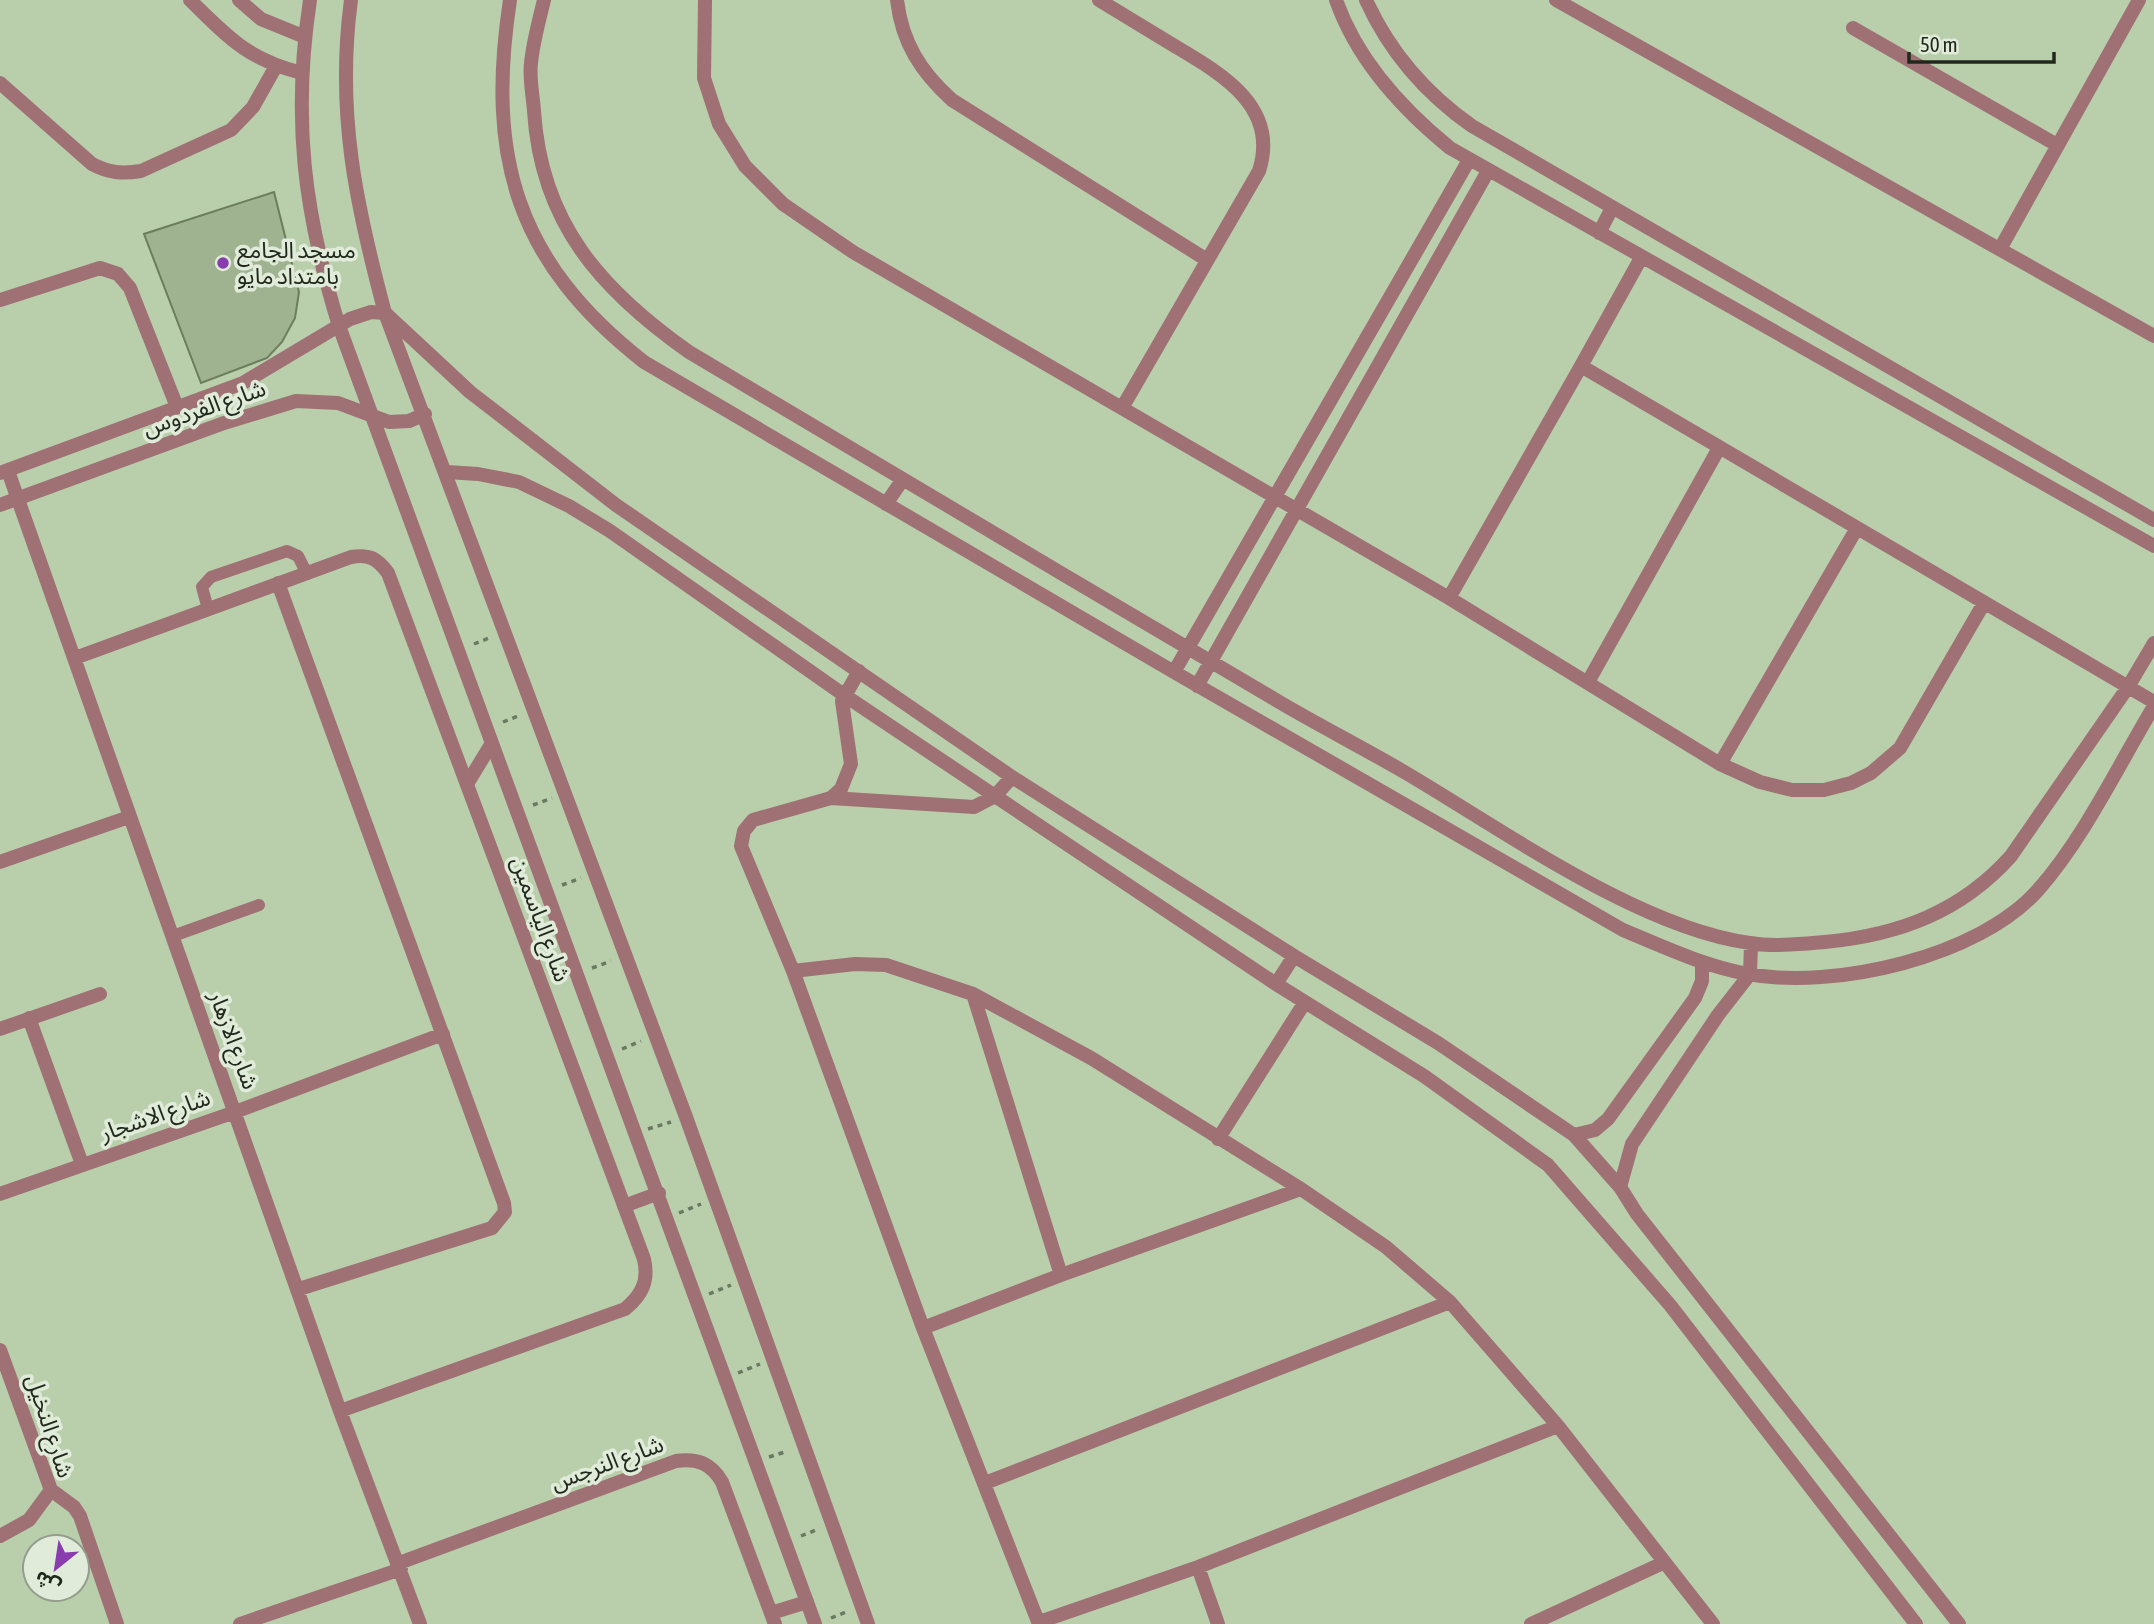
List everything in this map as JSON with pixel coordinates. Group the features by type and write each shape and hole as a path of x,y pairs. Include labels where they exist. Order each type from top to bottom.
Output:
{"street":[{"path":"190,0 239,47 276,66 302,72"},
{"path":"239,0 261,19 305,37"},
{"path":"310,0 302,72 300,125 305,189 338,326 375,419 807,1602 821,1622"},
{"path":"351,0 347,98 351,172 385,313 447,472 624,956 686,1117 868,1624"},
{"path":"510,0 504,38 501,108 515,191 531,236 584,309 643,362 1546,888 1623,930 1702,962 1749,974 1804,977 1864,971 1913,961 1986,932 2012,916 2059,864 2154,704 1581,366"},
{"path":"544,0 531,65 536,138 547,185 564,225 585,258 616,293 649,324 679,345 1210,661 1614,894 1661,917 1708,934 1751,944 1860,938 1905,928 1944,912 1992,877 2011,856 2128,687 2154,643"},
{"path":"705,0 704,78 719,124 745,166 783,204 853,252 1274,499 1449,598 1720,764 1760,782 1792,790 1824,790 1851,783 1871,773 1900,747 1984,603"},
{"path":"897,0 908,47 927,77 952,100 1207,260"},
{"path":"1099,0 1215,70 1235,86 1259,119 1265,153 1259,171 1122,408"},
{"path":"1336,0 1355,41 1376,73 1427,129 1469,159 2154,546"},
{"path":"1366,0 1397,56 1425,89 1449,110 1612,208 2154,520"},
{"path":"1556,0 2154,336"},
{"path":"2000,249 2139,0"},
{"path":"1853,28 2057,145"},
{"path":"0,83 92,164 103,170 128,173 154,165 231,130 253,107 276,66"},
{"path":"1174,672 1469,159"},
{"path":"1197,686 1294,510 1488,171"},
{"path":"1599,233 1612,208"},
{"path":"1449,598 1642,258"},
{"path":"0,300 100,268 118,274 131,288 177,407"},
{"path":"385,313 470,392 616,505 1012,777 1294,956 1438,1043 1574,1135 1620,1187 1637,1214 1959,1624"},
{"name":"شارع الفردوس","path":"4,472 268,370 338,326 361,315 385,313"},
{"name":"شارع الفردوس","path":"0,505 224,423 296,401 338,403 375,419 398,423 425,414"},
{"path":"1588,682 1720,447"},
{"name":"شارع الازهار","path":"4,472 17,498 75,658 340,1411 421,1624"},
{"path":"447,472 478,474 519,482 569,506 844,695 1276,984 1424,1076 1548,1166 1670,1305 1916,1624"},
{"path":"886,504 903,479"},
{"path":"1720,764 1857,528"},
{"name":"شارع الياسمين","path":"75,658 351,556 366,554 379,561 388,573 647,1269 643,1290 625,1309 340,1411"},
{"path":"278,583 443,1034 505,1212 492,1228 299,1289"},
{"path":"831,798 841,789 851,764 841,707 844,695 859,671"},
{"path":"467,784 492,743"},
{"path":"1012,777 985,803 962,808 831,798 753,820 742,838 741,846 793,971 923,1328 1039,1623 1198,1567 1558,1426"},
{"path":"0,862 129,817"},
{"path":"1620,1187 1632,1144 1718,1015 1749,974 1751,944"},
{"path":"1276,984 1294,956"},
{"path":"1574,1135 1595,1130 1608,1119 1695,998 1702,981 1702,962"},
{"path":"793,971 855,964 886,965 973,994 1091,1058 1301,1189 1385,1247 1450,1302 1558,1426 1713,1624"},
{"path":"0,1029 100,994"},
{"path":"973,994 1062,1275"},
{"path":"1218,1139 1305,1002"},
{"path":"29,1018 82,1164"},
{"name":"شارع الاشجار","path":"0,1194 236,1112 443,1034"},
{"path":"923,1328 1301,1189"},
{"path":"624,1206 659,1194"},
{"path":"985,1483 1450,1302"},
{"name":"شارع النخيل","path":"0,1350 51,1490 29,1520 0,1536"},
{"name":"شارع النرجس","path":"240,1624 676,1461 688,1460 712,1468 722,1482 773,1619"},
{"path":"51,1490 74,1507 80,1516 117,1624"},
{"path":"1531,1624 1663,1563"},
{"path":"1198,1567 1218,1624"},
{"path":"773,1619 807,1602"}],"lane":[{"path":"208,609 202,587 211,577 287,551 298,556 307,574"},
{"path":"173,936 260,905"}],"path":[{"path":"458,650 505,632"},
{"path":"488,728 533,710"},
{"path":"517,811 564,793"},
{"path":"547,891 594,873"},
{"path":"577,974 624,956"},
{"path":"607,1055 655,1036"},
{"path":"636,1133 686,1117"},
{"path":"667,1217 715,1199"},
{"path":"697,1298 744,1280"},
{"path":"726,1377 773,1360"},
{"path":"757,1461 804,1446"},
{"path":"786,1542 831,1524"},
{"path":"821,1622 862,1606"}],"building":[{"name":"مسجد الجامع بامتداد مايو","path":"274,192 299,292 295,318 282,342 267,358 201,383 144,234"}],"place":[{"name":"مسجد الجامع بامتداد مايو","path":"223,263"}]}
